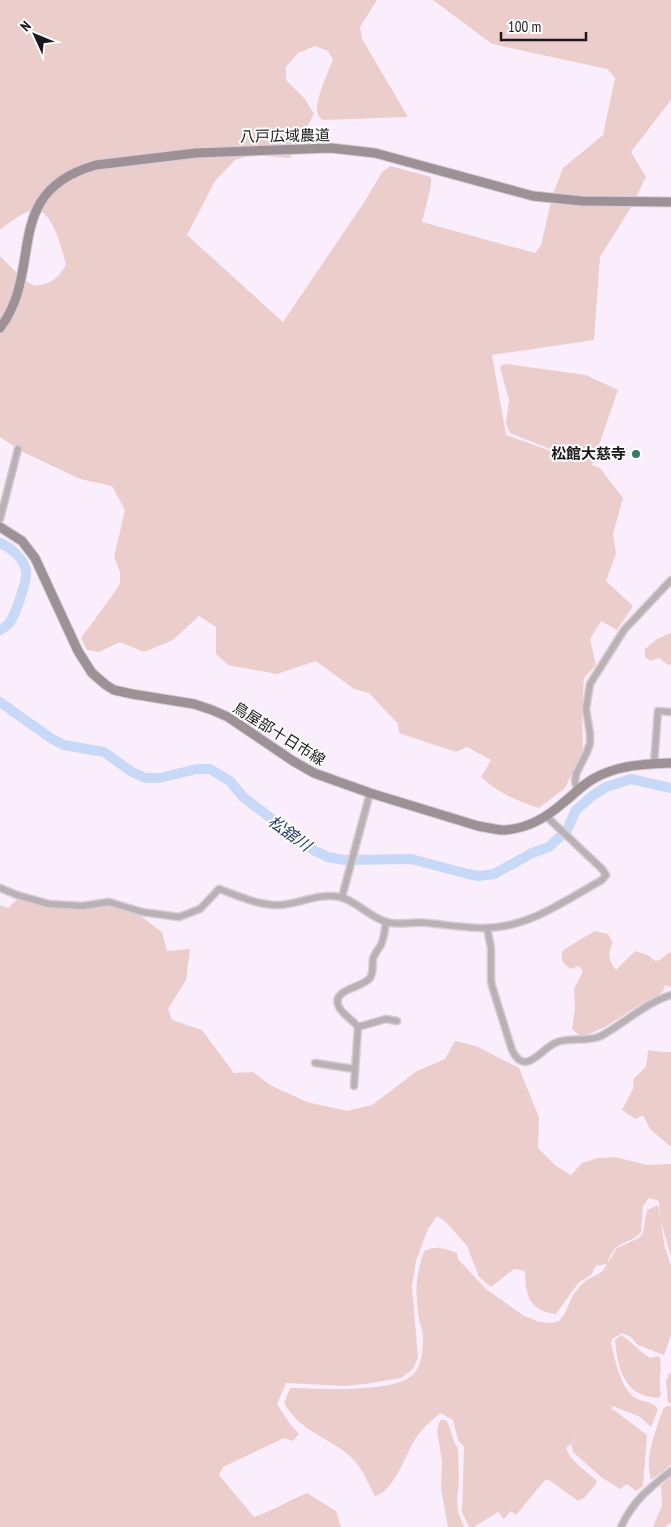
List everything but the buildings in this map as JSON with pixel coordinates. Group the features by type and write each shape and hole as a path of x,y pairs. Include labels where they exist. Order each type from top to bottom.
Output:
{"main road":[{"name":"八戸広域農道","path":"0,328 8,317 19,290 28,231 39,205 50,190 66,177 83,168 96,165 196,153 331,148 375,153 533,196 582,201 671,202"},
{"name":"鳥屋部十日市線","path":"0,527 22,541 35,558 85,664 106,685 122,692 194,704 212,710 228,717 314,773 370,793 478,826 501,830 519,828 534,823 562,804 578,789 608,772 634,766 671,764"}],"street":[{"path":"0,519 18,449"},
{"path":"578,789 575,781 576,774 590,743 586,709 590,684 624,630 671,580"},
{"path":"654,764 658,711 671,712"},
{"path":"342,897 370,793"},
{"path":"0,888 49,904 82,906 109,902 142,912 179,917 200,909 219,889 270,905 282,905 314,896 342,897 386,922 427,922 459,927 487,928 524,921 547,911 602,880 606,875 546,816"},
{"path":"354,1086 358,1027 340,1008 339,997 343,992 363,984 370,978 374,956 384,938 386,922"},
{"path":"487,928 491,948 492,986 512,1050 521,1061 533,1060 555,1043 593,1039 601,1036 628,1018 671,995"},
{"path":"358,1027 386,1019 398,1021"},
{"path":"314,1063 354,1069"},
{"path":"621,1527 638,1499 671,1471"}],"shaded area":[{"path":"0,0 377,0 360,27 362,39 408,117 322,120 317,112 317,104 333,60 328,51 315,46 298,53 286,67 286,80 305,99 314,114 290,158 251,155 235,160 215,181 187,235 283,322 365,201 382,172 390,166 431,177 431,186 422,222 535,253 541,245 552,197 563,168 603,135 615,78 607,69 492,44 433,0 671,0 671,100 631,152 646,177 630,209 600,257 594,340 492,355 506,435 585,463 510,433 506,423 509,400 500,368 502,365 507,364 586,375 618,390 592,465 600,468 623,498 613,534 616,554 606,581 633,606 617,630 601,621 590,639 596,665 584,678 582,711 583,751 565,788 539,808 508,796 487,783 481,777 491,760 467,747 456,752 399,733 398,724 369,693 354,689 316,661 277,674 228,665 216,654 216,627 199,616 173,640 144,652 120,642 99,652 87,650 81,638 120,583 120,572 114,557 125,510 112,486 80,479 23,452 0,437 0,256 24,280 35,286 53,280 66,265 60,242 53,226 44,213 38,210 29,211 0,230"},
{"path":"671,633 671,664 668,665 659,658 650,661 645,657 645,649 657,639"},
{"path":"19,898 39,902 116,906 134,911 162,932 167,951 190,949 186,980 168,1009 172,1020 202,1030 234,1073 253,1072 270,1085 307,1102 347,1111 372,1105 417,1071 445,1059 455,1041 476,1046 519,1068 539,1117 538,1148 556,1166 571,1175 582,1163 598,1158 615,1157 647,1165 671,1164 671,1257 660,1218 659,1201 649,1198 643,1206 641,1232 617,1247 607,1264 596,1266 591,1275 579,1282 556,1314 540,1309 530,1300 526,1287 525,1271 514,1269 491,1287 479,1277 467,1246 446,1222 437,1216 428,1229 416,1261 412,1286 418,1358 413,1369 401,1378 366,1384 344,1386 286,1383 277,1404 299,1434 293,1441 284,1438 223,1467 219,1475 254,1517 307,1493 336,1511 341,1527 0,1527 0,905 8,908"},
{"path":"595,931 608,934 613,943 610,957 616,970 635,951 648,955 655,961 671,952 671,987 665,985 659,995 605,1027 584,1036 579,1035 572,1029 575,1009 574,989 583,971 579,966 570,969 562,961 562,952"},
{"path":"648,1050 671,1052 671,1147 650,1129 643,1115 635,1119 622,1110 633,1089 634,1078 646,1067"},
{"path":"658,1205 665,1248 671,1265 671,1335 664,1355 638,1345 631,1337 622,1333 612,1339 611,1343 623,1382 631,1395 658,1409 651,1427 640,1417 613,1406 611,1408 647,1435 643,1486 636,1491 627,1484 620,1489 601,1477 573,1452 571,1444 581,1434 566,1448 575,1461 596,1480 597,1483 584,1498 578,1501 549,1480 545,1480 516,1515 511,1511 504,1519 498,1512 474,1527 469,1527 462,1512 464,1447 458,1440 453,1420 441,1413 427,1424 416,1438 394,1480 382,1493 375,1496 357,1463 344,1451 299,1422 284,1403 290,1388 337,1389 376,1387 394,1384 407,1379 416,1371 421,1359 423,1333 419,1319 416,1292 424,1251 440,1248 457,1253 458,1259 486,1289 524,1316 540,1322 552,1323 559,1321 580,1286 588,1279 602,1272 617,1248 639,1238 643,1233 647,1210"},
{"path":"621,1335 650,1358 659,1356 661,1364 661,1394 659,1398 645,1396 636,1391 625,1379 619,1364 615,1340"},
{"path":"669,1373 671,1373 671,1403 668,1403 666,1382"},
{"path":"671,1406 671,1465 651,1480 649,1471 650,1453 663,1409"},
{"path":"440,1420 446,1420 458,1448 459,1482 457,1501 458,1512 464,1527 448,1527 441,1489 442,1462 437,1430"},
{"path":"671,1476 671,1522 665,1527 653,1527 662,1505 661,1486"}],"waterway":[{"name":"松舘川","path":"0,543 13,550 20,558 26,571 18,606 12,619 0,630"},
{"name":"松舘川","path":"0,702 52,739 64,745 104,752 132,772 145,778 159,778 197,769 210,769 230,781 243,797 313,850 328,857 344,860 411,859 479,876 494,874 532,853 549,847 567,830 576,810 606,787 631,779 671,788"}],"place":[{"name":"松館大慈寺","path":"636,454"}]}
